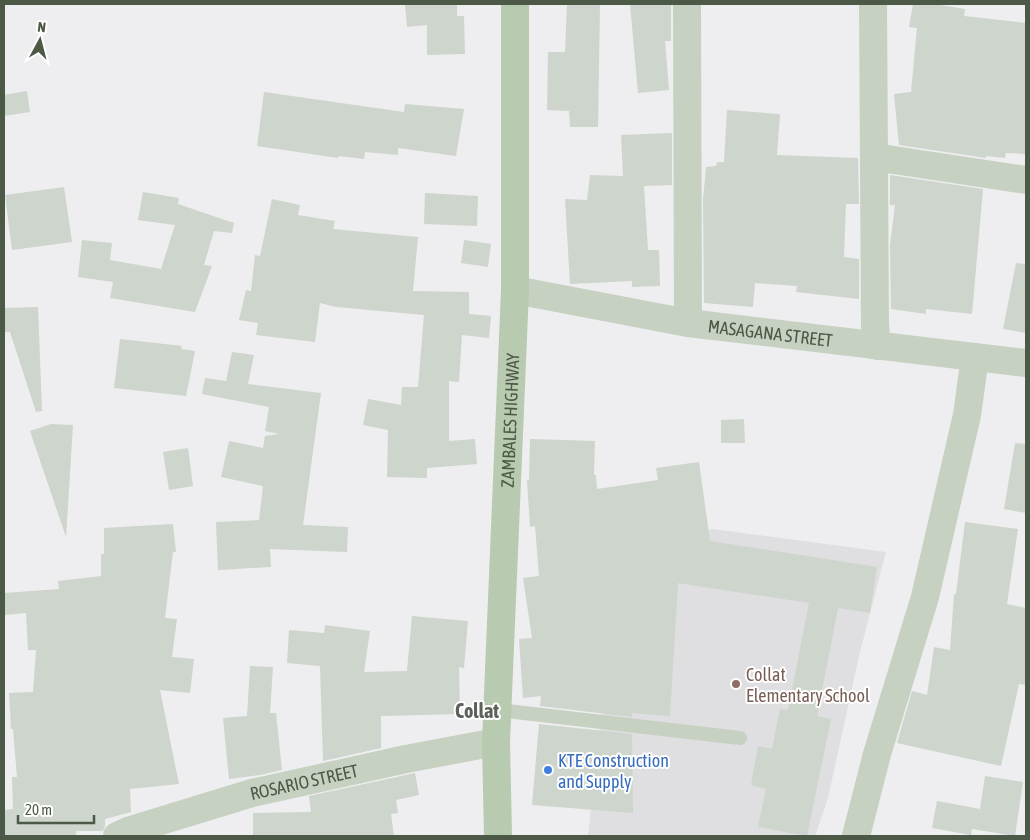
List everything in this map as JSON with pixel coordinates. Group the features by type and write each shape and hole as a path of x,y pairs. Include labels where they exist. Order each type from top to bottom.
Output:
{"main road":[{"name":"ZAMBALES HIGHWAY","path":"498,836 496,742 515,290 515,4"}],"street":[{"path":"687,4 688,323"},
{"path":"873,4 875,325 877,346"},
{"path":"874,157 1026,180"},
{"name":"MASAGANA STREET","path":"515,290 688,323 1026,363"},
{"path":"856,836 876,754 925,597 967,415 975,357"},
{"name":"ROSARIO STREET","path":"117,836 128,830 252,793 406,759 496,742"}],"lane":[{"path":"498,710 740,738"}],"shaded area":[{"name":"Collat Elementary School","path":"713,529 886,552 859,656 828,798 815,836 588,836 601,714 619,711 624,542"}],"building":[{"path":"405,4 457,4 457,16 464,16 465,54 427,55 427,25 407,27"},
{"path":"567,4 600,4 598,127 570,127 569,111 547,110 548,52 565,52"},
{"path":"630,4 671,4 671,41 665,41 669,90 638,93"},
{"path":"913,4 934,4 965,9 964,16 1026,23 1026,154 1006,153 1005,158 986,156 986,158 899,145 894,94 911,92 917,28 909,27"},
{"path":"27,91 30,112 4,116 4,95"},
{"path":"264,92 404,112 405,104 464,109 456,156 398,148 398,155 365,152 364,159 339,156 338,158 257,146"},
{"path":"727,110 780,114 777,155 858,158 859,204 846,204 844,257 859,259 859,299 796,292 797,286 755,283 753,307 704,303 703,200 706,167 716,166 717,162 724,162"},
{"path":"672,133 672,185 644,186 648,250 659,250 660,286 632,287 632,281 570,284 565,199 587,200 590,175 623,176 621,135"},
{"path":"890,175 983,189 972,314 926,309 926,314 891,309 890,245 895,205 890,205"},
{"path":"64,187 72,242 12,250 5,195"},
{"path":"143,192 179,198 178,204 234,223 232,233 214,231 204,265 212,266 195,312 110,298 113,282 78,277 82,240 112,243 110,260 161,269 175,225 138,220"},
{"path":"425,193 478,196 477,226 424,224"},
{"path":"272,199 300,205 298,215 335,221 333,229 418,237 413,291 469,292 469,314 491,316 489,338 462,335 459,382 449,381 449,441 475,439 477,464 427,468 427,478 387,477 388,430 363,425 368,399 401,405 402,387 418,387 424,315 336,307 320,303 315,342 256,335 258,323 239,320 246,290 251,291 255,255 260,256"},
{"path":"464,240 491,244 488,267 461,263"},
{"path":"1016,263 1026,264 1026,333 1003,329"},
{"path":"38,307 42,411 36,412 10,332 4,332 4,308"},
{"path":"120,339 182,346 181,349 195,351 186,396 114,388"},
{"path":"232,352 254,355 248,384 321,393 303,525 348,527 347,552 270,549 271,567 218,570 216,522 259,520 263,486 221,477 229,441 263,448 265,436 279,434 265,431 269,407 202,394 205,378 226,381"},
{"path":"744,419 745,443 721,443 721,420"},
{"path":"51,424 73,425 66,537 30,431"},
{"path":"530,439 595,441 594,475 596,475 597,489 658,480 656,468 699,462 710,541 877,567 870,613 838,608 817,716 831,719 807,836 758,827 766,789 751,785 758,746 772,749 780,709 788,710 809,603 678,583 670,716 632,713 632,717 540,706 541,696 523,698 519,639 532,638 523,578 539,576 535,526 530,527 527,480 529,480"},
{"path":"1015,443 1026,444 1026,513 1004,509"},
{"path":"188,448 193,486 169,490 163,452"},
{"path":"965,522 1018,529 1007,604 1026,608 1026,685 1019,684 1001,766 897,743 912,691 927,695 934,647 950,650 954,594 956,594"},
{"path":"173,524 176,552 173,552 165,618 177,619 172,657 194,659 190,693 160,690 179,784 130,789 131,812 105,819 103,831 76,831 76,836 4,836 4,810 13,809 12,777 17,777 9,693 33,692 36,650 28,650 26,613 4,615 4,593 59,589 58,581 101,576 101,554 104,554 104,528"},
{"path":"412,616 468,621 464,668 459,667 460,714 381,716 381,748 323,761 320,666 287,663 289,630 324,633 325,625 370,631 364,672 407,671"},
{"path":"250,666 273,667 270,713 276,713 282,770 229,779 223,718 247,716"},
{"path":"539,724 632,734 633,813 532,805"},
{"path":"415,773 419,795 396,800 398,813 391,814 394,836 253,836 253,813 311,812 309,796"},
{"path":"985,776 1023,782 1015,836 972,829 971,835 932,828 937,801 980,809"}],"place":[{"name":"Collat Elementary School","path":"736,684"},
{"name":"KTE Construction and Supply","path":"548,770"}],"district":[{"name":"Collat","path":"477,710"}]}
